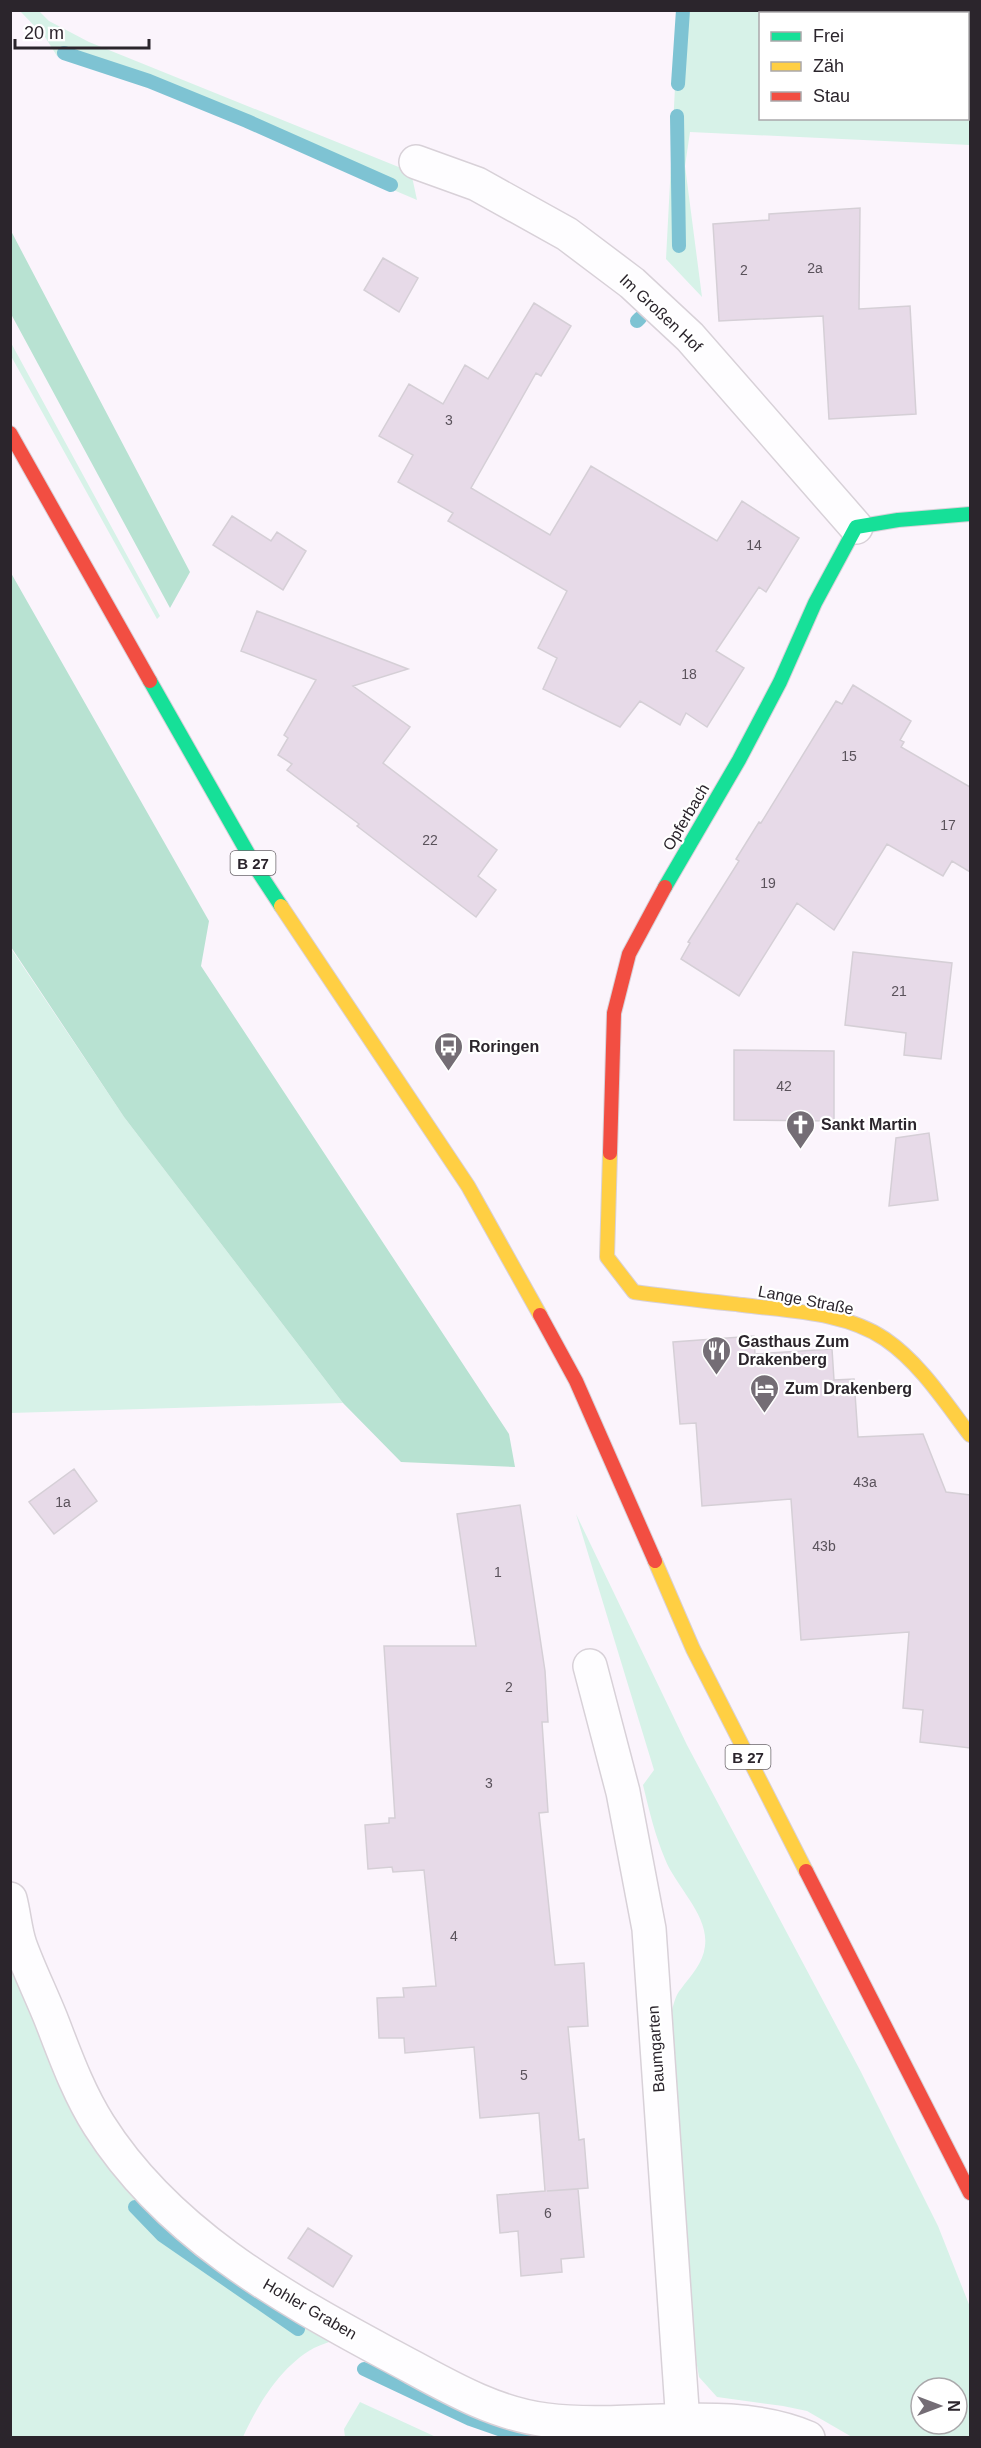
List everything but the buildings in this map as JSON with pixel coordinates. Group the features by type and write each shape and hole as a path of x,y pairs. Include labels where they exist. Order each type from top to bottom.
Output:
{"main road":[{"name":"B 27","path":"10,433 258,871 468,1186 531,1296 576,1381 693,1649 970,2193"},
{"path":"856,527 898,520 970,514"},
{"name":"Opferbach","path":"607,1257 614,1013 629,954 652,907 739,760 780,682 815,603 856,527"},
{"name":"Lange Straße","path":"607,1257 634,1292 798,1312 829,1318 874,1333 894,1346 920,1373 970,1435"}],"street":[{"name":"Im Großen Hof","path":"416,162 477,184 557,229 632,283 690,337 856,527"},
{"name":"Baumgarten","path":"590,1666 623,1792 649,1929 663,2163 684,2429"},
{"name":"Hohler Graben","path":"10,1899 19,1943 70,2070 98,2124 131,2169 170,2209 212,2247 278,2292 470,2397 508,2411 544,2420 684,2429 729,2422 763,2425 794,2431 808,2438"}],"green space":[{"path":"20,11 39,11 49,21 89,42 411,172 417,200 147,85 57,56 45,37"},
{"path":"679,11 970,11 970,145 690,132 685,166 702,297 666,259"},
{"path":"10,229 190,572 170,608 11,314"},
{"path":"10,341 160,616 157,619 11,356"},
{"path":"11,573 209,921 201,966 509,1434 515,1467 401,1462 343,1403 124,1117 11,947"},
{"path":"10,947 124,1117 343,1403 11,1413"},
{"path":"576,1514 687,1745 861,2072 938,2226 970,2307 970,2437 852,2437 807,2411 717,2397 699,2377 694,2348 672,2010 678,1993 702,1958 705,1935 697,1912 670,1870 661,1850 643,1785 654,1770"},
{"path":"10,1946 94,2134 340,2338 314,2348 281,2375 263,2399 243,2437 11,2437"},
{"path":"360,2402 436,2437 345,2437 344,2429"}],"waterway":[{"path":"678,84 683,10"},
{"path":"64,53 149,81 247,121 391,185"},
{"path":"677,116 679,246"},
{"path":"637,321 640,318"},
{"path":"135,2207 162,2235 298,2329"},
{"path":"364,2369 470,2419 525,2438"}],"traffic: fast":[{"path":"665,887 739,760 780,682 815,603 856,527 898,520 970,514"},
{"path":"150,681 258,871 281,906"}],"traffic: slow":[{"path":"281,906 468,1186 540,1315"},
{"path":"610,1153 607,1257 634,1292 798,1311 853,1323 885,1339 910,1359 970,1435"},
{"path":"655,1561 693,1649 806,1871"}],"traffic: jam":[{"path":"10,433 150,681"},
{"path":"610,1153 614,1013 629,954 665,887"},
{"path":"540,1315 576,1381 655,1561"},
{"path":"806,1871 970,2193"}],"place":[{"name":"Roringen","path":"448,1072"},
{"name":"Sankt Martin","path":"800,1150"},
{"name":"Gasthaus Zum Drakenberg","path":"717,1376"},
{"name":"Zum Drakenberg","path":"764,1414"}]}
